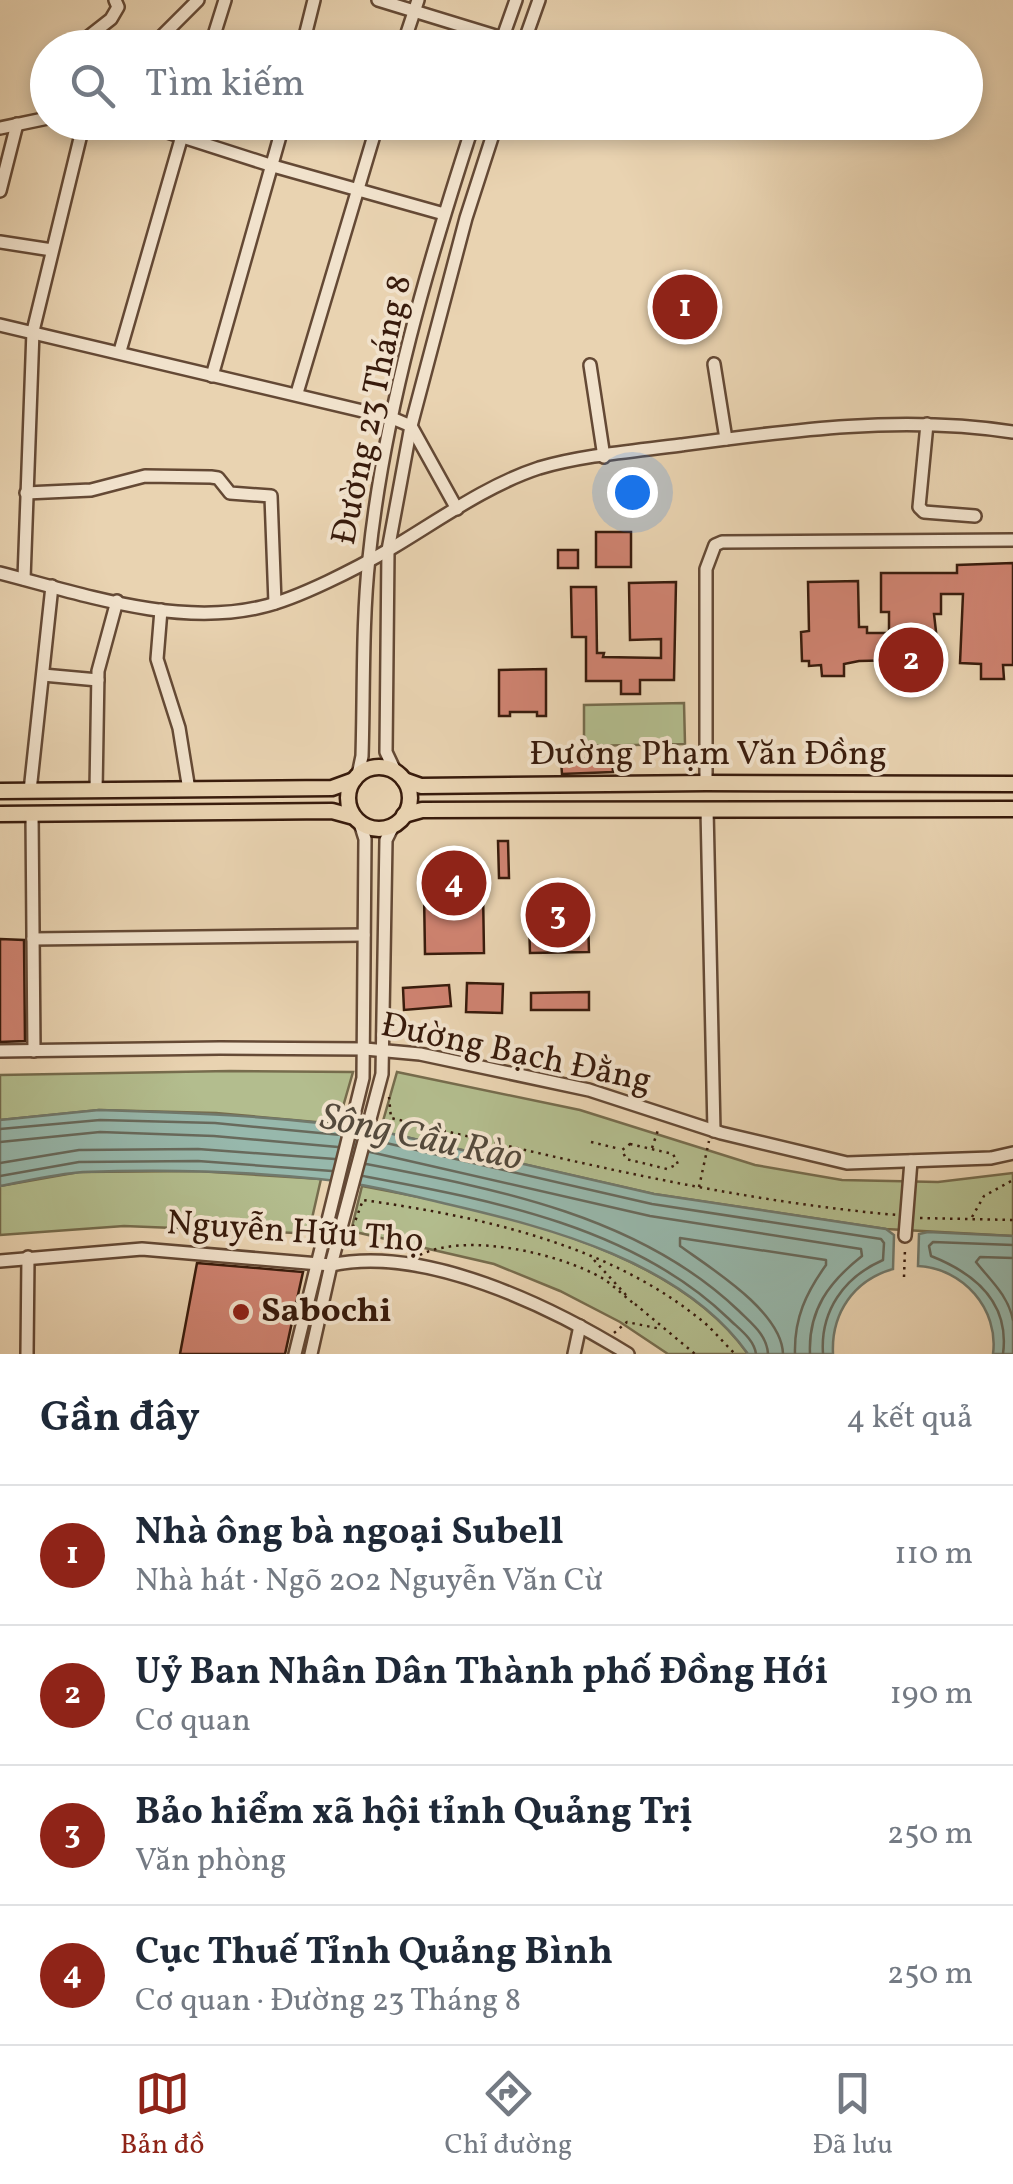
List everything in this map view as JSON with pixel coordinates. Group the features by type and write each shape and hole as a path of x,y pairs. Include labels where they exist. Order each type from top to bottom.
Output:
{"main road":[{"path":"0,791 332,788 373,767 399,776 410,798 399,820 377,829 332,811 0,814"},
{"name":"Đường Phạm Văn Đồng","path":"399,776 421,786 1013,784"},
{"path":"356,777 348,804 357,820"},
{"path":"706,783 707,809"},
{"name":"Đường Phạm Văn Đồng","path":"399,820 422,810 1013,808"}],"street":[{"path":"97,30 112,18 118,7 116,0"},
{"path":"168,30 198,0"},
{"path":"215,30 224,0"},
{"path":"306,30 314,0"},
{"path":"378,0 416,5 472,30"},
{"path":"506,30 516,0"},
{"path":"528,30 539,0"},
{"path":"408,30 416,5"},
{"path":"0,128 30,121"},
{"path":"0,191 17,124"},
{"path":"24,579 33,331 80,140"},
{"path":"120,351 181,140"},
{"path":"210,140 273,166 444,214"},
{"path":"212,376 280,140"},
{"path":"297,394 372,140"},
{"name":"Đường 23 Tháng 8","path":"356,777 362,756 368,560 392,418 444,214 468,140"},
{"name":"Đường 23 Tháng 8","path":"399,776 386,752 388,550 410,426 491,140"},
{"path":"0,242 52,250"},
{"path":"0,325 392,418 410,426 457,510"},
{"path":"714,364 726,439"},
{"path":"590,365 604,457"},
{"path":"0,572 161,610 220,612 276,604 388,550 515,477 542,467 848,424 927,424 1013,432"},
{"path":"927,424 919,506 924,512 975,516"},
{"path":"26,493 82,492 145,476 218,478 230,493 270,496 276,604"},
{"path":"706,783 706,569 714,546 722,542 1013,540"},
{"path":"30,791 52,586"},
{"path":"96,791 98,680 117,601"},
{"path":"161,610 157,659 179,728 188,790"},
{"path":"43,675 98,680"},
{"path":"707,809 714,1130"},
{"path":"32,814 34,1050"},
{"path":"295,1354 356,1108 365,1049 365,831 357,820"},
{"path":"311,1354 381,1081 386,840 399,820"},
{"path":"32,939 364,935"},
{"name":"Đường Bạch Đằng","path":"0,1051 384,1050 589,1090 714,1130 847,1163 991,1158 1013,1152"},
{"path":"905,1236 912,1160"},
{"name":"Nguyễn Hữu Thọ","path":"0,1261 142,1249 331,1265 360,1259 437,1271 517,1294 628,1354"},
{"path":"28,1257 28,1354"},
{"path":"574,1354 580,1326"}],"path":[{"path":"381,1081 389,1093 390,1118 644,1176 823,1208 1013,1220"},
{"path":"652,1149 662,1114"},
{"path":"699,1187 705,1148 714,1130"},
{"path":"591,1142 622,1150"},
{"path":"630,1144 673,1154 678,1164 667,1169 626,1159 622,1150 630,1144"},
{"path":"644,1176 647,1164"},
{"path":"971,1220 981,1199 1013,1180"},
{"path":"972,1195 981,1199"},
{"path":"336,1246 357,1222 362,1200 511,1229 591,1256 651,1286 698,1317 735,1354"},
{"path":"904,1277 905,1236"},
{"path":"405,1266 438,1247 499,1248 574,1265 603,1279 633,1302"},
{"path":"591,1256 633,1302 695,1354"},
{"path":"606,1340 628,1322 662,1329"}],"green space":[{"path":"684,703 685,744 584,746 584,705"},
{"path":"353,1072 338,1124 216,1113 99,1110 0,1120 0,1075"},
{"path":"397,1072 580,1110 755,1165 842,1180 938,1182 1013,1173 1013,1236 886,1229 654,1194 384,1132 383,1121"},
{"path":"197,1171 321,1179 310,1227 296,1233 124,1226 0,1235 0,1186 79,1172"},
{"path":"362,1186 518,1221 624,1259 672,1285 714,1316 748,1354 668,1354 620,1322 560,1291 494,1264 351,1231"}],"water":[{"path":"99,1110 242,1116 384,1132 654,1194 886,1229 894,1235 893,1269 867,1281 848,1300 836,1325 833,1354 748,1354 721,1322 688,1295 612,1254 528,1225 399,1193 319,1179 172,1171 83,1172 0,1186 0,1120"},
{"path":"919,1234 1013,1236 1013,1354 993,1354 990,1322 975,1294 950,1274 918,1266"}],"building":[{"path":"596,532 631,532 631,567 596,567"},
{"path":"558,550 578,550 578,568 558,568"},
{"path":"1013,563 1013,665 1003,665 1004,679 981,679 981,664 960,663 963,594 941,594 941,614 934,614 939,658 922,658 922,672 901,672 901,660 859,661 844,664 844,676 822,676 821,665 809,666 809,661 802,661 801,632 809,631 808,582 858,581 859,627 867,627 867,633 889,633 889,612 881,612 881,573 957,573 957,565"},
{"path":"676,582 674,680 640,680 640,694 621,694 621,681 586,681 586,637 572,637 571,587 596,587 597,653 604,653 603,657 661,658 661,639 630,640 629,583"},
{"path":"546,669 546,716 510,712 510,716 499,716 499,670"},
{"path":"612,756 613,772 562,774 561,761"},
{"path":"498,841 508,841 509,878 499,878"},
{"path":"443,875 464,875 464,891 483,890 484,953 425,954 424,892 444,891"},
{"path":"566,906 567,918 588,918 589,952 530,953 529,919 548,919 548,907"},
{"path":"0,939 24,940 25,1041 0,1042"},
{"path":"467,983 503,984 502,1013 466,1012"},
{"path":"449,985 451,1006 404,1010 403,988"},
{"path":"589,992 589,1010 531,1010 531,993"},
{"name":"Sabochi","path":"197,1263 303,1272 285,1354 180,1354"}],"place":[{"name":"Nhà ông bà ngoại Subell","path":"685,307"},
{"name":"Uỷ Ban Nhân Dân Thành phố Đồng Hới","path":"911,660"},
{"name":"Cục Thuế Tỉnh Quảng Bình","path":"454,883"},
{"name":"Bảo hiểm xã hội tỉnh Quảng Trị","path":"558,915"},
{"name":"Sabochi","path":"241,1312"}],"water label":[{"name":"Sông Cầu Rào","path":"421,1139"}]}
